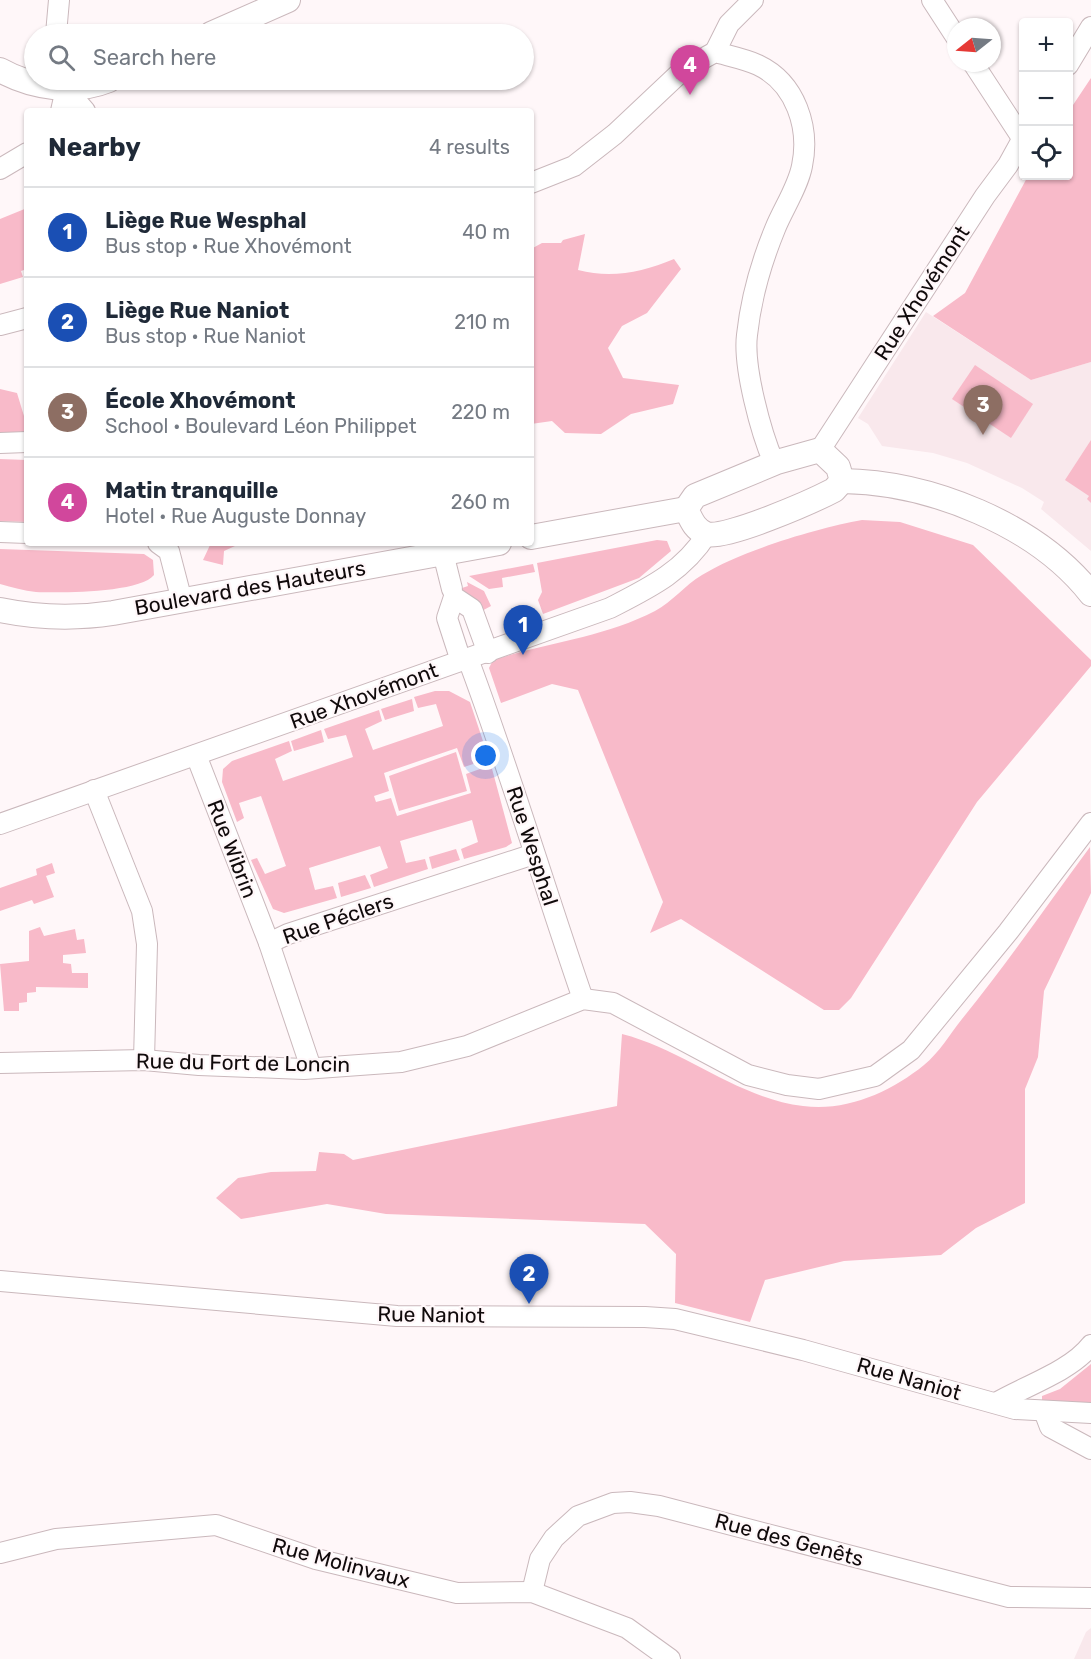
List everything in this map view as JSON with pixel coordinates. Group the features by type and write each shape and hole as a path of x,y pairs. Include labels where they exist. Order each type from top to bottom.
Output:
{"street":[{"path":"57,24 59,0"},
{"path":"234,24 288,0"},
{"path":"534,182 574,166 615,134 684,69 715,52 729,24 753,0"},
{"path":"932,0 947,23"},
{"path":"1073,56 1091,27"},
{"path":"715,52 759,66 775,77 794,99 805,130 802,167 760,269 746,338 757,408 774,464"},
{"path":"0,70 24,81"},
{"path":"979,72 1019,131"},
{"path":"63,93 81,108"},
{"name":"Rue Xhovémont","path":"820,450 1008,165 1019,144"},
{"path":"0,169 24,155"},
{"path":"0,325 24,319"},
{"path":"0,443 24,441"},
{"path":"534,536 686,509 695,496 774,464 820,450 838,467 842,481"},
{"path":"686,509 694,527 707,534 729,533 817,499 834,490 842,481"},
{"path":"842,481 939,495 1034,540 1081,581 1091,594"},
{"path":"0,532 24,533"},
{"name":"Rue Xhovémont","path":"0,824 610,608 652,587 693,557 707,534"},
{"path":"162,546 169,551 182,601"},
{"name":"Boulevard des Hauteurs","path":"0,610 42,617 68,618 182,601 482,546"},
{"path":"442,553 452,589"},
{"name":"Rue Wesphal","path":"488,653 472,609 454,597 447,618 504,757 583,999"},
{"name":"Rue Wibrin","path":"196,755 269,943"},
{"path":"94,790 142,911 147,944 144,1060"},
{"path":"583,999 613,1003 748,1075 787,1085 819,1089 874,1076 911,1050 1008,932 1091,823"},
{"name":"Rue Péclers","path":"311,1068 269,943 288,934 534,854"},
{"name":"Rue du Fort de Loncin","path":"0,1063 144,1060 199,1065 311,1068 400,1062 467,1046 583,999"},
{"name":"Rue Naniot","path":"0,1281 397,1316 675,1319 803,1350 1015,1409 1091,1413"},
{"path":"996,1403 1028,1384 1049,1377 1083,1356 1091,1345"},
{"path":"1044,1411 1050,1427 1091,1449"},
{"name":"Rue des Genêts","path":"532,1592 540,1559 567,1525 598,1507 630,1502 659,1506 1008,1597 1091,1598"},
{"name":"Rue Molinvaux","path":"0,1553 56,1539 216,1525 316,1559 457,1593 532,1592 627,1628 670,1659"}],"shaded area":[{"path":"1091,78 1091,362 1031,380 933,316 965,293 1026,180 1073,180 1073,105"},
{"path":"24,209 24,270 21,271 23,277 0,284 0,219"},
{"path":"585,234 578,270 603,274 627,273 674,259 681,269 647,313 622,326 608,348 623,378 679,385 673,404 631,414 601,434 565,433 552,421 534,424 534,247 542,243 561,243 563,240"},
{"path":"926,312 1031,380 1091,362 1091,551 1041,509 1044,502 1022,488 967,463 933,453 882,446 868,424 858,418"},
{"path":"975,365 1033,404 1011,438 952,399"},
{"path":"0,389 17,393 24,416 24,431 0,434"},
{"path":"1091,440 1091,503 1087,499 1089,496 1065,480"},
{"path":"0,459 24,460 24,522 0,521"},
{"path":"862,520 900,522 973,545 1091,660 1091,666 977,802 851,998 839,1010 824,1010 681,919 650,933 663,902 578,690 552,684 501,703 489,668 493,660 636,620 661,607 702,575 737,557 802,535"},
{"path":"657,540 667,541 671,551 639,578 543,614 538,600 542,592 537,563"},
{"path":"210,546 235,546 224,551 223,565 203,560"},
{"path":"0,549 144,554 153,560 154,575 146,581 117,589 27,591 0,584"},
{"path":"533,564 535,572 502,578 503,587 489,589 469,576"},
{"path":"467,582 484,591 491,606 478,613 459,589 468,586"},
{"path":"435,691 449,691 470,702 489,759 464,767 457,748 384,773 389,791 374,796 376,802 391,798 397,816 471,793 466,774 491,765 512,843 506,847 464,859 461,849 478,842 472,820 400,841 406,863 425,859 428,869 374,887 370,875 388,868 380,846 309,868 315,890 333,886 337,898 284,913 273,909 251,860 257,858 265,874 286,866 261,796 239,803 244,818 237,822 222,782 223,769 232,761 289,741 292,751 275,759 283,781 353,757 346,735 328,739 324,729 379,710 382,721 365,729 373,750 443,726 436,704 418,708 414,697"},
{"path":"412,699 414,711 385,720 381,709"},
{"path":"321,730 324,742 294,751 291,741"},
{"path":"456,752 467,791 399,811 389,776"},
{"path":"1090,847 1091,893 1044,991 1038,1057 1025,1089 1025,1203 976,1228 941,1255 844,1261 765,1280 750,1322 675,1303 676,1254 645,1224 386,1214 327,1204 241,1219 216,1198 238,1178 271,1172 316,1171 319,1152 344,1154 353,1160 617,1106 622,1034 668,1051 756,1094 779,1101 819,1107 851,1103 867,1098 897,1084 935,1055"},
{"path":"456,849 460,860 432,869 429,857"},
{"path":"52,863 55,873 46,876 54,897 34,904 32,900 0,911 0,888 37,875 36,869"},
{"path":"365,875 371,888 341,897 338,883"},
{"path":"40,927 44,936 75,929 77,940 84,939 86,953 63,955 63,963 71,964 72,973 88,973 88,988 36,987 36,992 27,993 27,1002 19,1003 19,1011 4,1011 0,964 29,961 29,931"},
{"path":"1091,1364 1091,1403 1042,1401 1042,1396 1060,1389"},
{"path":"1091,1628 1091,1659 1074,1659 1086,1632"}],"place":[{"name":"Matin tranquille","path":"690,95"},
{"name":"École Xhovémont","path":"983,435"},
{"name":"Liège Rue Wesphal","path":"523,655"},
{"name":"Liège Rue Naniot","path":"529,1304"}]}
